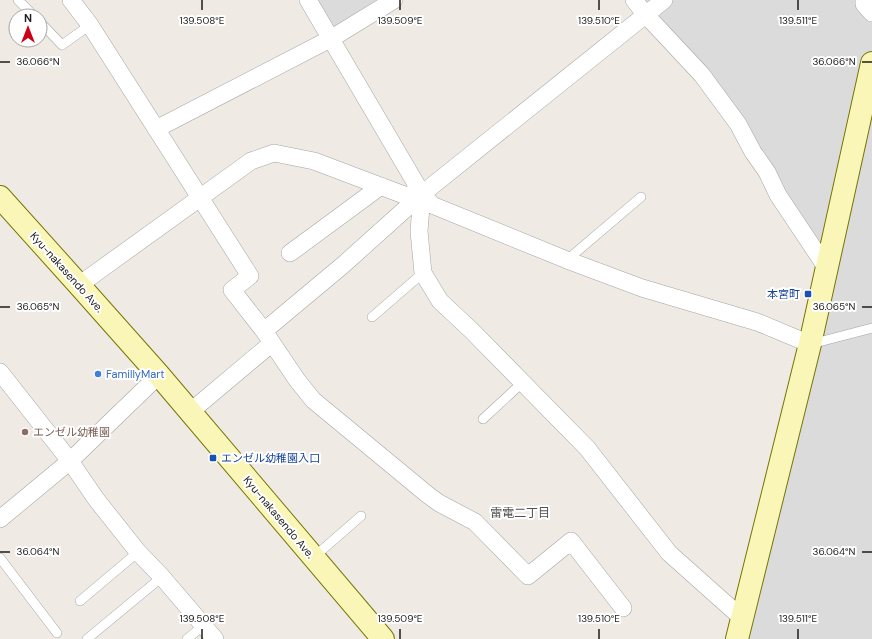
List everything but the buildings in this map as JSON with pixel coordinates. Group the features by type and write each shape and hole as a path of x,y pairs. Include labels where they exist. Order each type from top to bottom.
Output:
{"main road":[{"path":"740,629 810,344 871,71"},
{"name":"Kyu-nakasendo Ave.","path":"0,197 159,375 383,639"}],"street":[{"path":"71,0 90,26 250,276 232,290 313,400 428,495 439,503 474,522 528,576 570,541 623,608"},
{"path":"308,0 332,38 422,194 432,205 567,260 642,288 757,322 810,344"},
{"path":"156,129 332,38 394,0"},
{"path":"634,0 645,14 702,75 738,124 753,152 767,172 778,195 826,267"},
{"path":"190,412 343,265 422,194 664,0"},
{"path":"864,0 864,4 872,13"},
{"path":"79,285 251,161 274,153 314,161 404,195 422,194"},
{"path":"290,253 381,186"},
{"path":"422,194 419,231 423,274 440,301 471,330 587,448 669,552 740,629"},
{"path":"0,372 70,461 96,499 138,552 162,576 215,639"},
{"path":"0,520 70,461 159,375"}],"lane":[{"path":"18,0 26,8"},
{"path":"48,30 62,45 90,26"},
{"path":"567,260 641,197"},
{"path":"372,317 423,274"},
{"path":"810,344 872,328"},
{"path":"483,419 523,382"},
{"path":"314,557 361,516"},
{"path":"80,602 138,552"},
{"path":"0,558 57,633"},
{"path":"87,639 162,576"},
{"path":"187,639 204,626"}],"shaded area":[{"path":"308,0 394,0 332,38"},
{"path":"634,0 872,0 872,639 737,639 826,267 767,172"}],"place":[{"name":"本宮町","path":"808,294"},
{"name":"FamillyMart","path":"98,374"},
{"name":"エンゼル幼稚園","path":"25,432"},
{"name":"エンゼル幼稚園入口","path":"213,458"}],"district":[{"name":"雷電二丁目","path":"520,513"}]}
